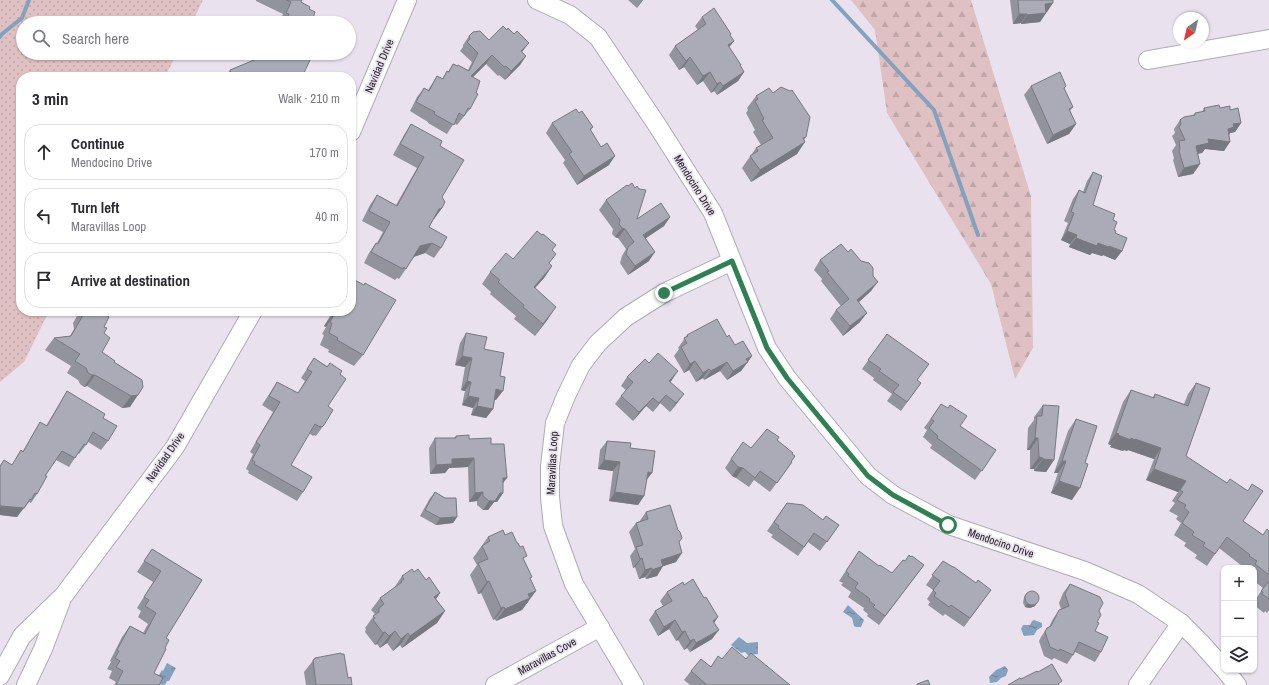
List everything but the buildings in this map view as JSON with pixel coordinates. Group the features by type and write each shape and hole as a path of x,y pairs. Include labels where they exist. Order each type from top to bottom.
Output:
{"street":[{"name":"Navidad Drive","path":"356,120 407,0"},
{"name":"Mendocino Drive","path":"537,0 570,15 598,37 657,125 713,213 767,348 787,378 868,476 893,495 948,525 1084,571 1138,594 1181,623 1221,666"},
{"path":"1148,60 1269,38"},
{"name":"Maravillas Loop","path":"634,685 574,584 553,526 550,466 555,423 581,365 598,343 620,322 664,293 732,261"},
{"name":"Navidad Drive","path":"0,676 22,636 64,595 174,446 250,316"},
{"name":"Navidad Drive","path":"26,685 43,649 64,595"},
{"path":"1138,685 1181,623"},
{"name":"Maravillas Cove","path":"495,685 600,627"},
{"name":"Mendocino Drive","path":"1227,673 1237,685"}],"green space":[{"path":"0,0 203,0 195,16 16,16 16,60 174,60 168,72 16,72 16,316 47,316 24,362 0,382"},
{"path":"851,0 971,0 1031,196 1033,348 1015,379 991,284 887,113 875,30"}],"water":[{"path":"848,605 864,620 861,627 854,626 852,618 843,612"},
{"path":"1034,620 1042,623 1042,627 1037,630 1034,635 1024,636 1021,629 1023,625 1030,625"},
{"path":"739,637 747,643 758,642 758,654 748,655 745,652 741,653 731,645"},
{"path":"167,663 176,668 169,681 167,681 165,685 152,684 157,674 159,675 162,670 163,671"},
{"path":"1005,666 1008,670 1006,676 997,682 990,683 989,677 996,670"}],"waterway":[{"path":"23,16 29,0"},
{"path":"832,0 934,110 978,235"},
{"path":"0,37 16,23"}],"route":[{"path":"664,293 732,261 767,348 787,378 868,476 893,495 948,525"}]}
